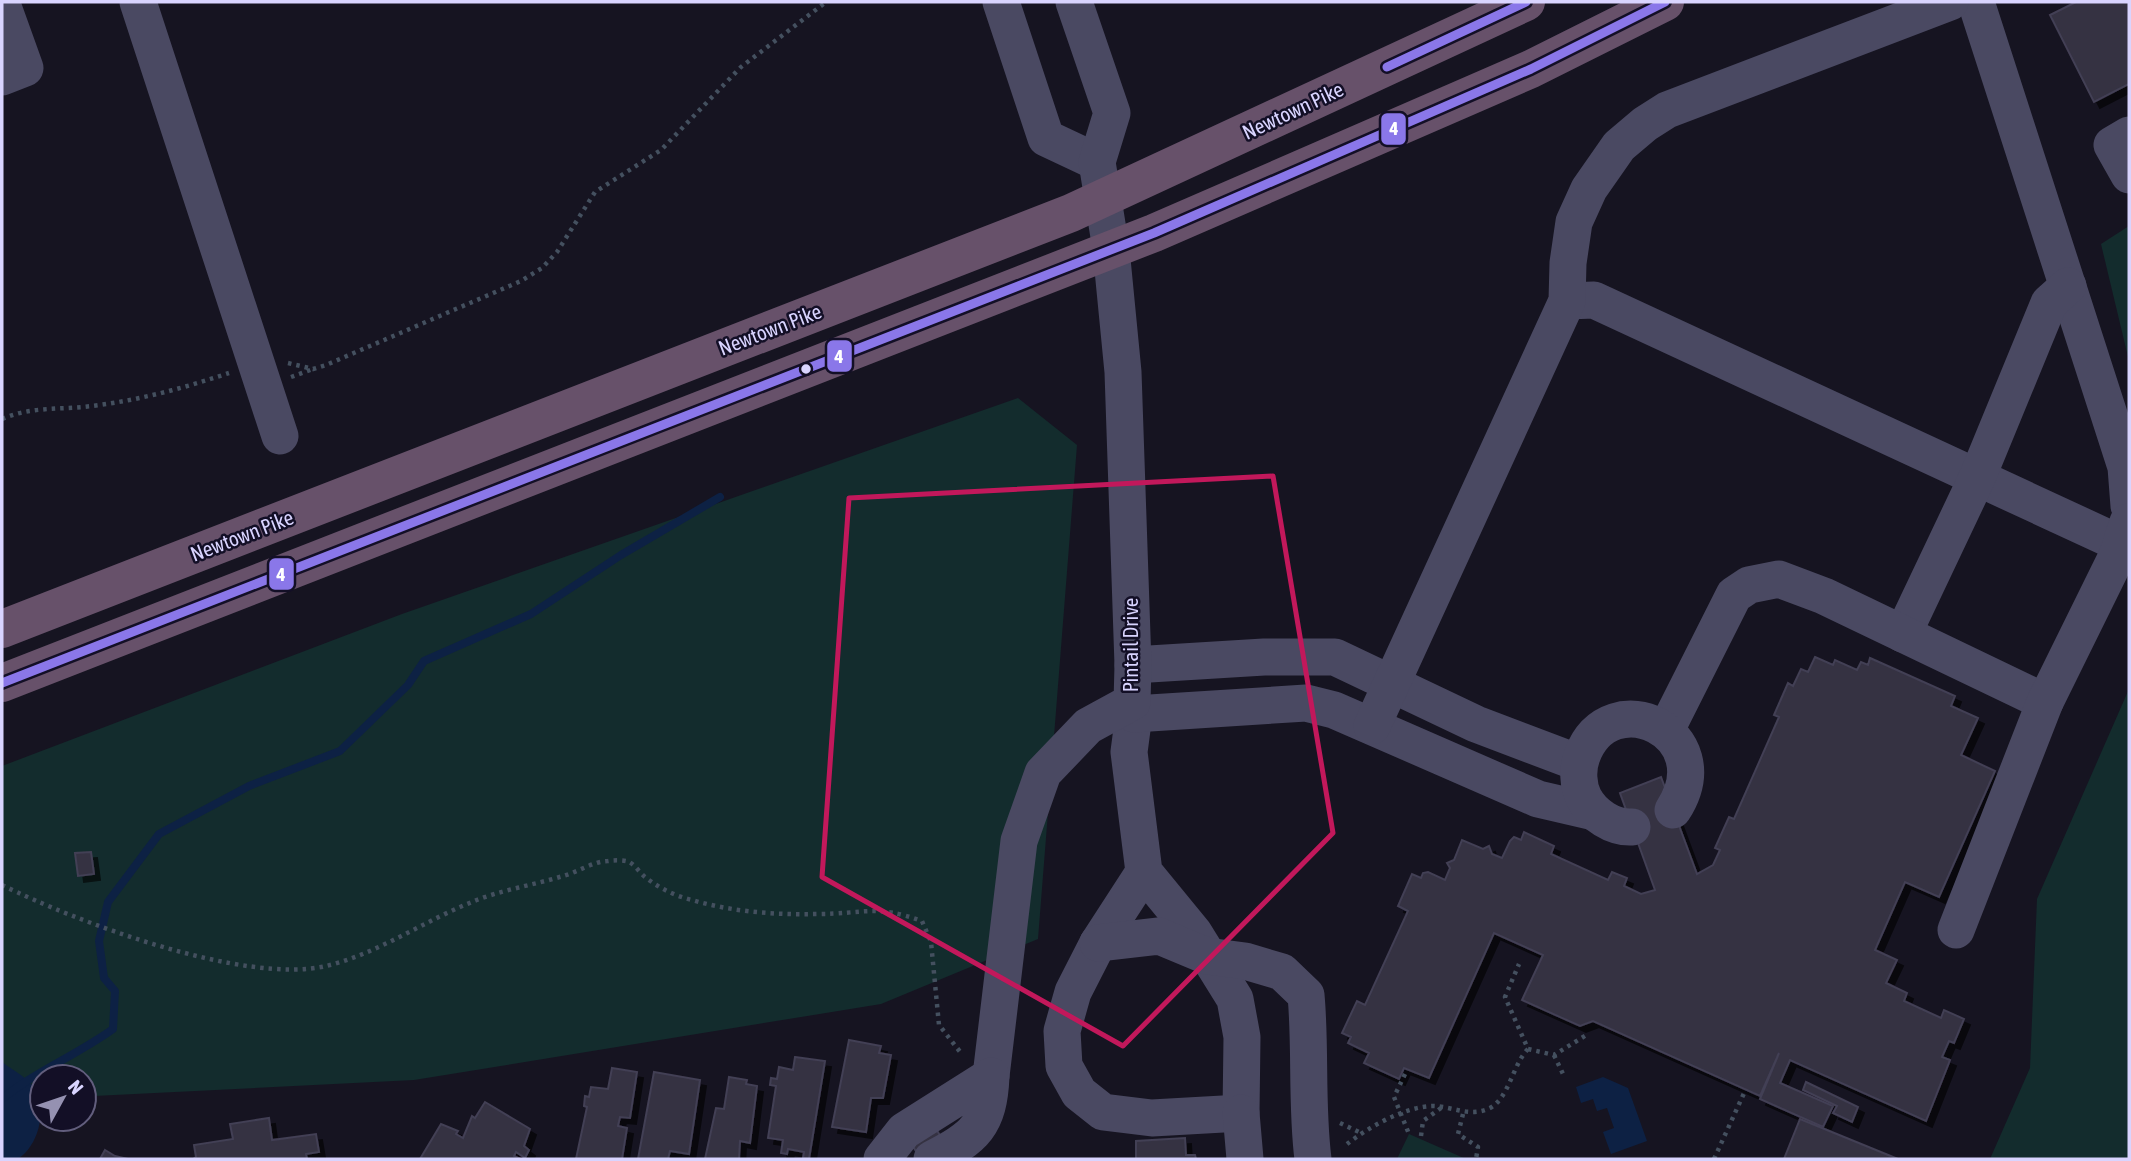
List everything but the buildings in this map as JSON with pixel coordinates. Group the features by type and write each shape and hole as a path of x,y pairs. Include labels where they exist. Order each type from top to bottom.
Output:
{"highway":[{"name":"Newtown Pike","path":"2,629 1103,199 1526,2"},
{"path":"2,683 1111,250 1315,165 1518,75 1665,2"}],"street":[{"path":"138,2 280,436"},
{"path":"1001,2 1046,138 1097,162 1112,113 1074,2"},
{"path":"1372,726 1567,301 1567,263 1574,222 1589,189 1619,146 1667,110 1950,2"},
{"path":"1976,2 2126,467 2129,506"},
{"path":"2,4 25,68 2,77"},
{"path":"2129,135 2112,145 2129,175"},
{"name":"Pintail Drive","path":"932,1159 953,1149 978,1127 990,1108 991,1075 1019,841 1043,773 1088,726 1133,708 1123,372 1111,250 1097,162"},
{"path":"1903,634 1977,478 2049,303 2068,286"},
{"path":"1567,301 1594,300 1977,478 2125,531 2045,702 1956,930"},
{"path":"1666,730 1734,596 1749,585 1779,579 1824,596 2045,702"},
{"path":"1133,665 1264,657 1335,657 1476,724 1579,763"},
{"path":"1245,1159 1241,1113 1242,1037 1235,999 1194,933 1144,872 1129,752 1133,708 1306,703 1334,710 1538,799 1594,812 1609,822 1632,827"},
{"path":"1594,812 1584,797 1578,780 1579,763 1586,746 1597,732 1614,722 1631,719 1650,722 1666,730 1679,744 1686,761 1688,778 1683,796 1673,810"},
{"path":"1144,872 1098,943 1073,992 1062,1031 1064,1066 1079,1093 1103,1112 1152,1118 1241,1113"},
{"path":"1098,943 1159,936 1207,956 1245,961 1282,972 1306,995 1309,1024 1307,1114 1313,1159"},
{"path":"882,1159 904,1131 991,1075"}],"path":[{"path":"2,419 50,407 89,407 179,390 272,360 313,369 521,281 542,268 557,252 595,192 661,150 741,67 827,2"},
{"path":"2,885 88,921 190,954 248,966 295,970 327,966 474,901 569,875 606,860 629,862 667,891 691,900 748,912 831,914 868,908 896,912 922,921 931,942 939,1026 956,1049 991,1075"},
{"path":"1520,964 1505,997 1528,1049"},
{"path":"1528,1049 1554,1055 1588,1034"},
{"path":"1348,1144 1399,1115 1430,1106 1463,1114 1490,1108 1499,1100 1519,1058 1528,1049"},
{"path":"1554,1055 1563,1074"},
{"path":"1405,1074 1394,1097 1399,1115 1409,1134"},
{"path":"1714,1159 1745,1091"},
{"path":"1421,1136 1423,1122 1442,1107"},
{"path":"1463,1114 1458,1134 1478,1147 1476,1159"}],"highlighted area":[{"path":"1273,476 1333,833 1123,1046 822,877 849,498"}],"green space":[{"path":"2129,226 2129,361 2101,244"},
{"path":"1018,398 1077,445 1038,939 881,1004 414,1080 98,1096 98,1063 28,1063 28,1120 2,1130 2,766 402,614"},
{"path":"2129,689 2129,1159 1990,1159 2030,1068 2037,899"},
{"path":"1409,1134 1466,1159 1397,1159"}],"water":[{"path":"2,1062 28,1081 28,1133 37,1133 31,1146 18,1159 2,1159"},
{"path":"1603,1077 1628,1088 1647,1141 1611,1154 1603,1132 1614,1128 1607,1108 1597,1111 1593,1099 1581,1103 1576,1087"}],"waterway":[{"path":"2,1099 113,1029 115,991 104,978 99,941 108,902 159,834 249,786 340,751 408,685 424,661 531,614 621,555 720,497"}],"transit line":[{"name":"4","path":"1387,67 1526,2"},
{"name":"4","path":"2,683 1154,233 1531,69 1665,2"}]}
